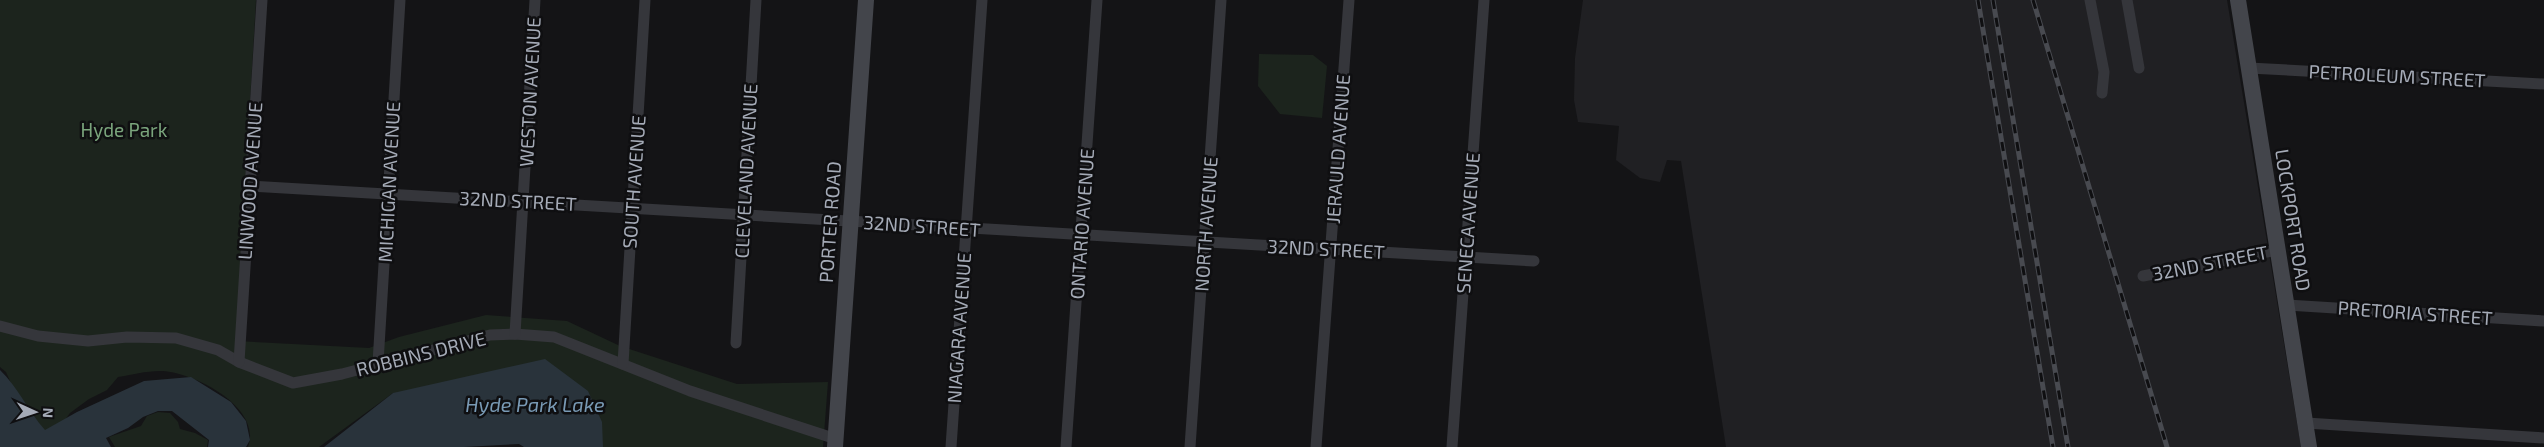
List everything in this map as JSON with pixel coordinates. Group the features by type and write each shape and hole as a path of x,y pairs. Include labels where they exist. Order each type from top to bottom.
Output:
{"street":[{"name":"LINWOOD AVENUE","path":"238,362 262,0"},
{"name":"MICHIGAN AVENUE","path":"378,363 400,0"},
{"name":"WESTON AVENUE","path":"515,334 535,0"},
{"name":"SOUTH AVENUE","path":"623,364 646,0"},
{"name":"CLEVELAND AVENUE","path":"736,343 756,0"},
{"name":"PORTER ROAD","path":"835,443 866,0"},
{"name":"NIAGARA AVENUE","path":"951,447 982,0"},
{"name":"ONTARIO AVENUE","path":"1066,447 1097,0"},
{"name":"NORTH AVENUE","path":"1190,447 1221,0"},
{"name":"JERAULD AVENUE","path":"1316,447 1349,0"},
{"name":"SENECA AVENUE","path":"1452,447 1484,0"},
{"path":"2090,0 2104,72 2102,93"},
{"path":"2127,0 2140,68"},
{"name":"LOCKPORT ROAD","path":"2238,0 2309,447"},
{"name":"PETROLEUM STREET","path":"2249,68 2544,84"},
{"name":"32ND STREET","path":"250,186 1534,261"},
{"name":"32ND STREET","path":"2143,276 2277,250"},
{"name":"PRETORIA STREET","path":"2287,305 2544,322"},
{"name":"ROBBINS DRIVE","path":"0,326 38,336 88,341 128,337 176,338 218,350 238,362 293,382 342,374 490,335 515,334 554,337 690,390 835,443"},
{"path":"2306,423 2544,438"}],"shaded area":[{"path":"1583,0 2227,0 2301,447 1726,447 1681,161 1667,160 1660,182 1640,178 1616,160 1619,126 1578,122 1574,100 1575,58"}],"green space":[{"name":"Hyde Park","path":"0,0 256,0 236,341 369,348 399,337 486,315 567,321 620,346 737,384 828,382 823,447 571,447 393,393 319,447 248,447 250,432 245,418 235,405 206,384 189,377 160,371 118,377 107,390 89,399 70,413 59,428 44,434 13,388 6,372 0,367"},
{"path":"1259,54 1313,55 1327,66 1322,118 1280,114 1258,86"},
{"path":"158,412 170,413 178,422 180,429 195,433 208,440 207,447 115,447 109,437 141,426 147,416"}],"water":[{"name":"Hyde Park Lake","path":"545,359 588,391 602,422 603,447 524,447 519,444 464,447 324,447 393,393"},
{"path":"0,370 45,430 77,412 144,381 191,377 231,402 246,421 250,440 246,447 208,447 209,440 172,411 158,411 143,417 128,428 106,438 111,447 0,447"}],"railway":[{"path":"1978,0 2053,447"},
{"path":"1993,0 2068,447"},
{"path":"2033,0 2167,447"}]}
